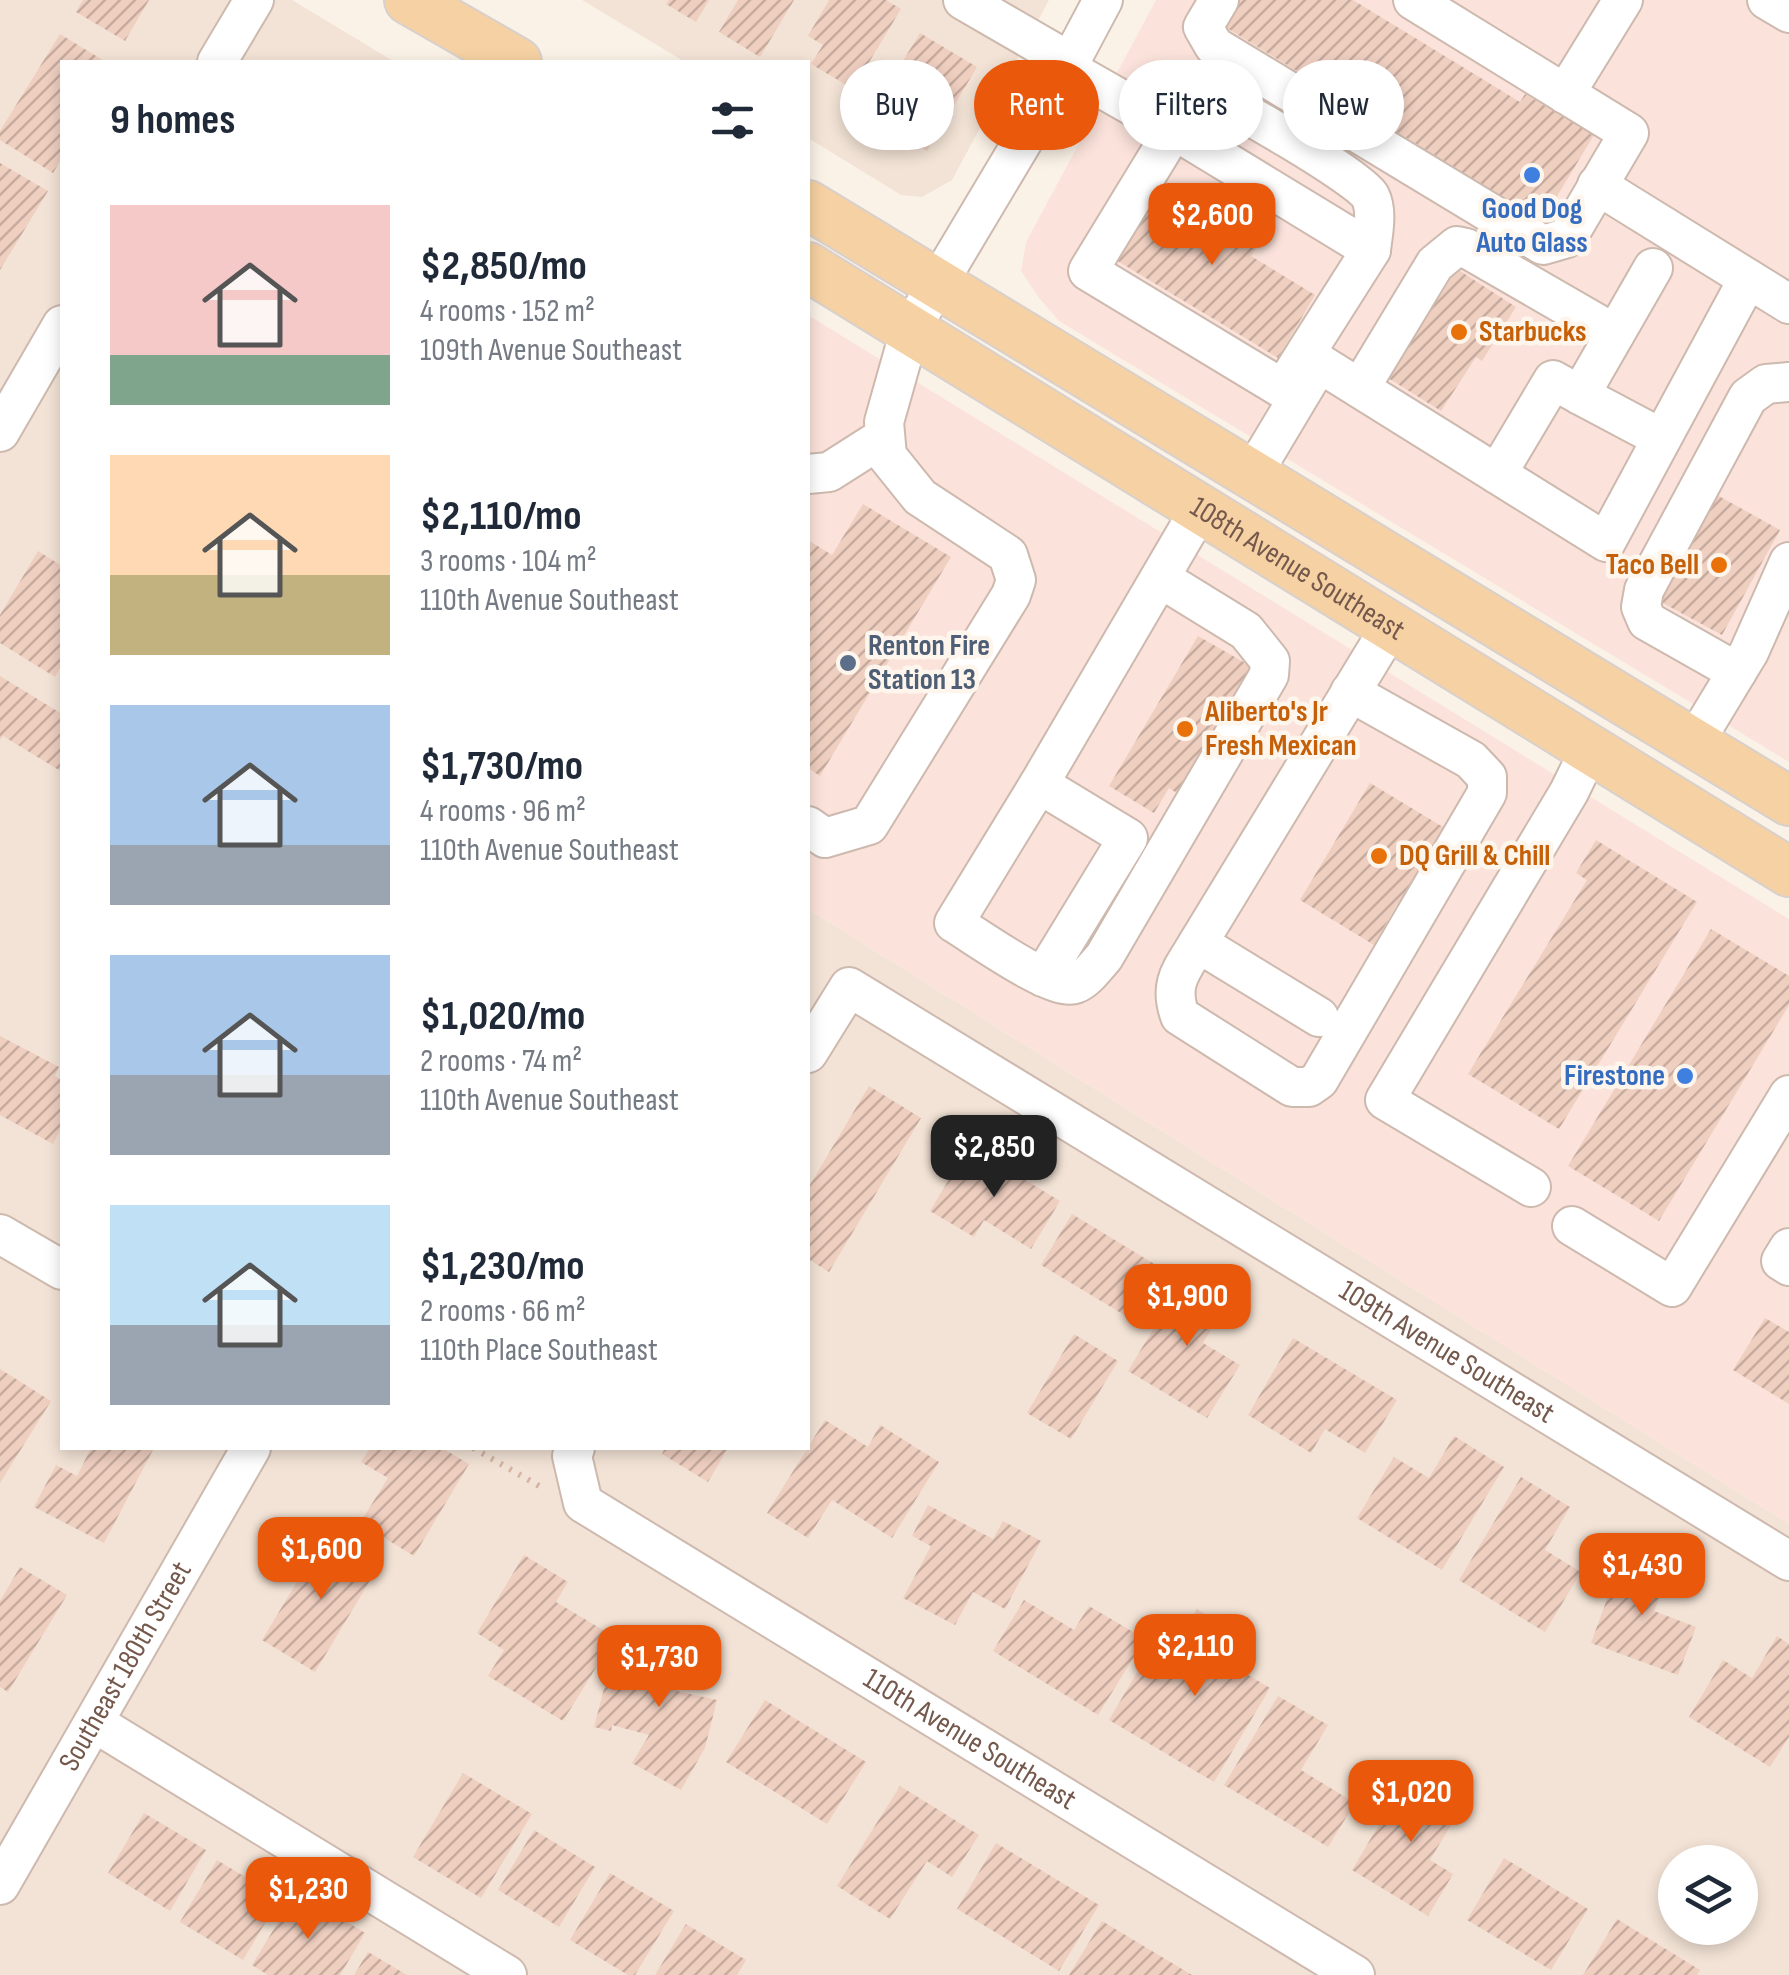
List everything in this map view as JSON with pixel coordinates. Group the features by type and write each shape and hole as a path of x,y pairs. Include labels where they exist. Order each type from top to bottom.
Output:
{"main road":[{"path":"409,0 514,60"},
{"name":"108th Avenue Southeast","path":"810,205 1789,801"},
{"name":"108th Avenue Southeast","path":"810,268 1789,872"},
{"path":"1736,839 1789,852"}],"street":[{"path":"218,60 254,0"},
{"path":"963,0 1060,60"},
{"path":"1071,60 1103,0"},
{"path":"1219,0 1203,27 1214,46 1543,244 1567,238 1629,133 1413,0"},
{"path":"1565,94 1623,0"},
{"path":"1767,0 1789,13"},
{"path":"1252,475 1371,250 1374,206 1360,184 1263,126"},
{"path":"810,827 825,838 868,826 1011,595 1016,580 1008,555 920,497 887,456 884,422 910,330 1017,150"},
{"path":"1162,150 1088,271 1283,389 1312,358"},
{"path":"1207,150 1371,250"},
{"path":"1597,185 1789,304"},
{"path":"1360,388 1435,264 1457,246 1615,334"},
{"path":"1580,395 1653,268"},
{"path":"1312,358 1606,542 1748,279"},
{"path":"0,432 60,328"},
{"path":"1497,474 1553,380 1661,438"},
{"path":"1737,672 1647,621 1641,607 1644,590 1748,397 1766,384 1789,382"},
{"path":"810,474 829,472 884,437"},
{"path":"1160,578 1246,632 1270,661 1269,674 1104,957 1075,984 1062,986 954,923 1200,508"},
{"path":"1694,743 1737,672 1789,562"},
{"path":"1350,692 1471,760 1487,777 1487,793 1319,1080 1309,1087 1292,1087 1180,1016 1174,1002 1175,982 1350,692 1391,626"},
{"path":"1530,1187 1385,1100 1569,792 1590,749"},
{"path":"1039,784 1128,838 1043,977"},
{"path":"1198,943 1319,1017"},
{"name":"109th Avenue Southeast","path":"810,1050 849,987 1789,1561"},
{"path":"1572,1226 1672,1287 1789,1095"},
{"path":"0,1234 60,1269"},
{"path":"1789,1248 1781,1261 1789,1266"},
{"name":"Southeast 180th Street","path":"0,1885 250,1450"},
{"path":"574,1450 572,1456 583,1503"},
{"name":"110th Avenue Southeast","path":"583,1503 1355,1975"},
{"path":"95,1723 507,1975"}],"path":[{"path":"477,1450 546,1490 583,1503"}],"shaded area":[{"path":"0,0 292,0 392,60 60,60 60,1450 810,1450 810,910 1789,1524 1789,1975 0,1975"},
{"path":"582,0 1049,0 1017,60 974,60 974,139 952,180 922,197 901,195 810,139 810,60 682,60"},
{"path":"1156,0 1789,0 1789,762 1059,321 1021,271 1026,242 1075,150 1099,150 1099,106 1119,69 1119,150 1263,150 1263,60 1124,60"},
{"path":"810,316 1789,919 1789,1524 810,910"}],"building":[{"path":"83,0 149,0 125,41 76,12"},
{"path":"669,0 709,0 696,22 666,4"},
{"path":"738,0 794,0 760,57 719,32"},
{"path":"829,0 886,0 901,9 870,60 840,60 840,81 811,64 823,45 808,36"},
{"path":"1237,0 1353,0 1520,102 1525,94 1594,135 1542,221 1404,136 1404,60 1283,62 1222,25"},
{"path":"920,33 974,65 974,72 954,106 954,60 904,60"},
{"path":"60,34 103,60 60,60 60,161 53,173 0,140 0,131"},
{"path":"0,163 48,191 0,270"},
{"path":"1143,188 1205,228 1223,197 1271,224 1251,256 1315,295 1278,358 1101,251"},
{"name":"Starbucks","path":"1457,269 1516,307 1482,361 1476,357 1441,411 1388,378"},
{"name":"Taco Bell","path":"1717,495 1780,530 1722,635 1659,601"},
{"name":"Renton Fire Station 13","path":"863,504 951,557 820,776 810,769 810,541 832,555"},
{"path":"38,551 60,565 60,668 55,677 0,643 0,615"},
{"name":"Aliberto's Jr Fresh Mexican","path":"1198,636 1261,672 1186,799 1169,788 1154,813 1109,786"},
{"path":"0,676 60,713 60,771 3,736 0,740"},
{"name":"DQ Grill & Chill","path":"1370,783 1448,830 1374,945 1300,900"},
{"path":"1596,840 1697,902 1559,1129 1468,1074 1587,880 1576,873"},
{"path":"1711,929 1789,976 1789,1005 1659,1221 1568,1166"},
{"path":"0,1036 59,1067 55,1076 60,1079 60,1130 53,1144 0,1115"},
{"path":"869,1086 921,1118 829,1272 810,1260 810,1185"},
{"path":"969,1146 1060,1201 1031,1249 984,1220 974,1237 930,1211"},
{"path":"1072,1214 1156,1265 1126,1316 1041,1265"},
{"path":"1187,1273 1230,1299 1203,1343 1240,1365 1207,1418 1128,1371"},
{"path":"1765,1318 1789,1332 1789,1404 1733,1370"},
{"path":"1074,1334 1118,1361 1071,1439 1027,1413"},
{"path":"1293,1338 1397,1400 1365,1453 1325,1429 1311,1453 1248,1415"},
{"path":"0,1369 51,1401 0,1483"},
{"path":"825,1420 868,1447 880,1425 939,1462 892,1538 832,1500 808,1538 767,1513 806,1450 810,1450"},
{"path":"1454,1436 1504,1467 1442,1570 1357,1518 1394,1457 1429,1478"},
{"path":"90,1450 153,1450 104,1543 34,1507 56,1465 77,1476"},
{"path":"369,1450 445,1450 469,1464 414,1556 360,1523 388,1478 361,1462"},
{"path":"664,1450 727,1450 708,1482 662,1454"},
{"path":"1521,1477 1570,1507 1545,1550 1581,1572 1545,1632 1459,1580"},
{"path":"928,1505 993,1539 1003,1521 1041,1541 1005,1609 973,1592 955,1625 903,1598 931,1546 912,1536"},
{"path":"327,1532 380,1564 315,1672 262,1640"},
{"path":"1624,1552 1670,1569 1654,1611 1696,1627 1678,1675 1591,1643"},
{"path":"524,1555 568,1582 556,1602 615,1637 563,1721 488,1676 504,1650 477,1633"},
{"path":"20,1567 67,1595 8,1692 0,1687 0,1601"},
{"path":"1024,1600 1074,1630 1089,1606 1145,1639 1098,1715 993,1651"},
{"path":"1197,1609 1251,1641 1235,1667 1270,1688 1214,1782 1109,1720 1139,1669 1156,1679"},
{"path":"636,1631 688,1645 677,1691 717,1700 705,1748 681,1790 632,1763 649,1735 612,1725 611,1731 594,1727 606,1681 622,1685"},
{"path":"1777,1636 1789,1644 1789,1737 1770,1767 1689,1717 1723,1660 1752,1678"},
{"path":"1278,1696 1328,1725 1301,1770 1355,1803 1328,1847 1224,1785"},
{"path":"765,1700 866,1762 827,1824 726,1762"},
{"path":"1411,1771 1464,1803 1430,1860 1453,1874 1428,1916 1352,1870"},
{"path":"463,1773 532,1814 481,1898 413,1857"},
{"path":"900,1786 979,1835 952,1877 927,1861 890,1919 837,1886"},
{"path":"144,1813 206,1850 170,1911 108,1873"},
{"path":"534,1830 595,1867 559,1927 498,1890"},
{"path":"996,1843 1099,1905 1059,1971 957,1909"},
{"path":"1504,1858 1588,1909 1551,1970 1467,1920"},
{"path":"217,1860 280,1898 243,1960 180,1922"},
{"path":"610,1873 674,1911 635,1975 628,1975 570,1940"},
{"path":"297,1891 365,1933 340,1975 268,1975 252,1965"},
{"path":"1617,1919 1700,1970 1697,1975 1583,1975"},
{"path":"1102,1921 1192,1975 1069,1975"},
{"path":"686,1924 746,1960 737,1975 655,1975"},
{"path":"368,1952 407,1975 354,1975"}],"place":[{"name":"Good Dog Auto Glass","path":"1532,175"},
{"name":"Starbucks","path":"1459,332"},
{"name":"Taco Bell","path":"1719,565"},
{"name":"Renton Fire Station 13","path":"848,663"},
{"name":"Aliberto's Jr Fresh Mexican","path":"1185,729"},
{"name":"DQ Grill & Chill","path":"1379,856"},
{"name":"Firestone","path":"1685,1076"}]}
